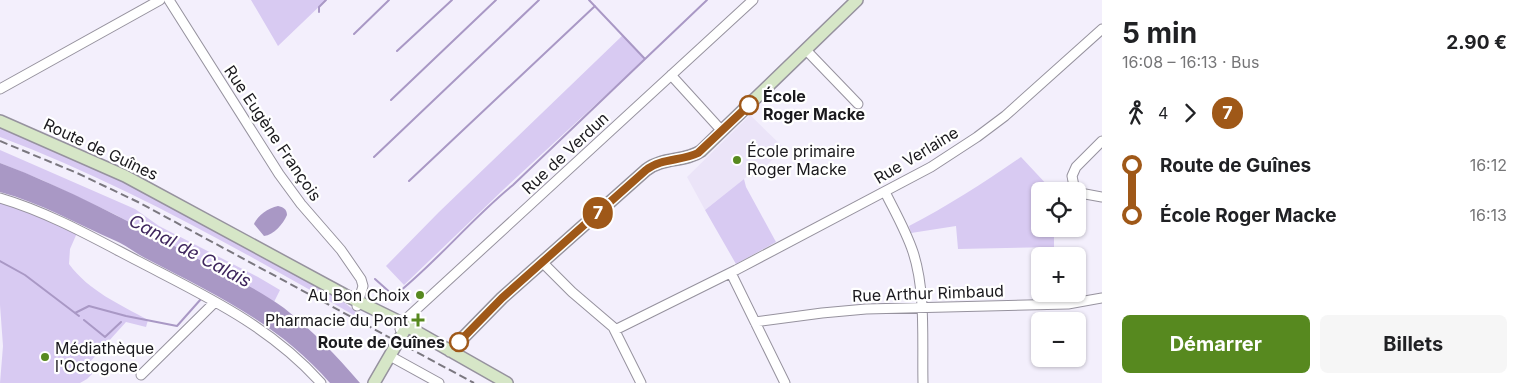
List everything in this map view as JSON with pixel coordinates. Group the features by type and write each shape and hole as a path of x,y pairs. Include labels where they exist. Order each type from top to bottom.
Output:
{"main road":[{"path":"450,351 542,262 649,167 695,155 701,151 857,0"},
{"name":"Route de Guînes","path":"0,121 125,176 406,329"},
{"path":"406,329 507,383"},
{"path":"379,383 406,329"},
{"path":"406,329 462,364 488,373"},
{"path":"374,383 393,357"}],"street":[{"path":"0,89 160,0"},
{"name":"Rue Eugène François","path":"169,0 275,168 301,204 341,250 361,279 363,286 358,304"},
{"name":"Rue de Verdun","path":"406,329 414,311 753,0"},
{"name":"Rue Verlaine","path":"615,330 731,272 931,166 989,128 1042,84 1099,32"},
{"path":"806,50 858,104"},
{"path":"671,75 722,131"},
{"path":"1102,140 1076,167 1072,176 1074,186 1080,193 1102,197"},
{"path":"885,192 913,252 919,277 923,383"},
{"path":"0,198 45,215 109,245 214,302 274,339 291,352 321,383"},
{"path":"542,262 572,292 615,330 641,383"},
{"path":"731,272 785,383"},
{"name":"Rue Arthur Rimbaud","path":"755,322 838,312 1068,304 1102,298"},
{"path":"142,375 214,302"},
{"path":"393,357 439,383"}],"shaded area":[{"path":"251,0 326,0 278,46"},
{"path":"623,35 645,59 504,189 404,285 386,266 439,212"},
{"name":"École primaire Roger Macke","path":"750,115 784,148 758,174 753,177 749,175 705,210 687,177"},
{"path":"0,126 93,165 188,213 341,300 359,314 357,317 226,243 138,197 0,137"},
{"path":"0,150 135,209 159,226 258,277 280,290 274,302 116,215 42,180 0,163"},
{"path":"1021,157 1044,182 1031,182 1031,237 1054,237 1054,247 958,249 956,226 911,233 909,226 994,176"},
{"path":"0,163 51,184 101,208 264,295 284,308 304,325 360,383 330,383 289,343 220,298 120,243 44,208 0,192"},
{"path":"744,179 746,187 776,242 736,264 705,210"},
{"path":"0,201 24,208 77,233 70,249 69,264 77,274 95,289 148,320 146,327 126,322 89,363 96,370 80,383 0,383 3,346 0,305"},
{"path":"278,206 286,211 287,215 278,228 271,234 264,236 254,224 264,212"}],"waterway":[{"path":"319,12 319,7 326,0"},
{"path":"354,34 389,0"},
{"path":"397,51 452,0"},
{"path":"391,100 496,0"},
{"path":"374,157 539,0"},
{"path":"375,279 394,296 410,283 645,59 589,0"},
{"path":"645,59 707,0"},
{"path":"409,181 595,6"},
{"path":"0,261 25,275 79,316"},
{"path":"75,313 89,306 126,316 177,326 201,299"},
{"path":"84,320 105,337 121,322"}],"railway":[{"path":"0,141 77,173 138,202 474,383"}],"bus line":[{"name":"7","path":"459,342 502,298 652,165 698,153 749,105"}],"place":[{"name":"École Roger Macke","path":"749,105"},
{"name":"École primaire Roger Macke","path":"737,160"},
{"name":"Au Bon Choix","path":"420,295"},
{"name":"Pharmacie du Pont","path":"418,320"},
{"name":"Route de Guînes","path":"459,342"},
{"name":"Médiathèque l'Octogone","path":"45,357"}],"water label":[{"name":"Canal de Calais","path":"190,251"}]}
